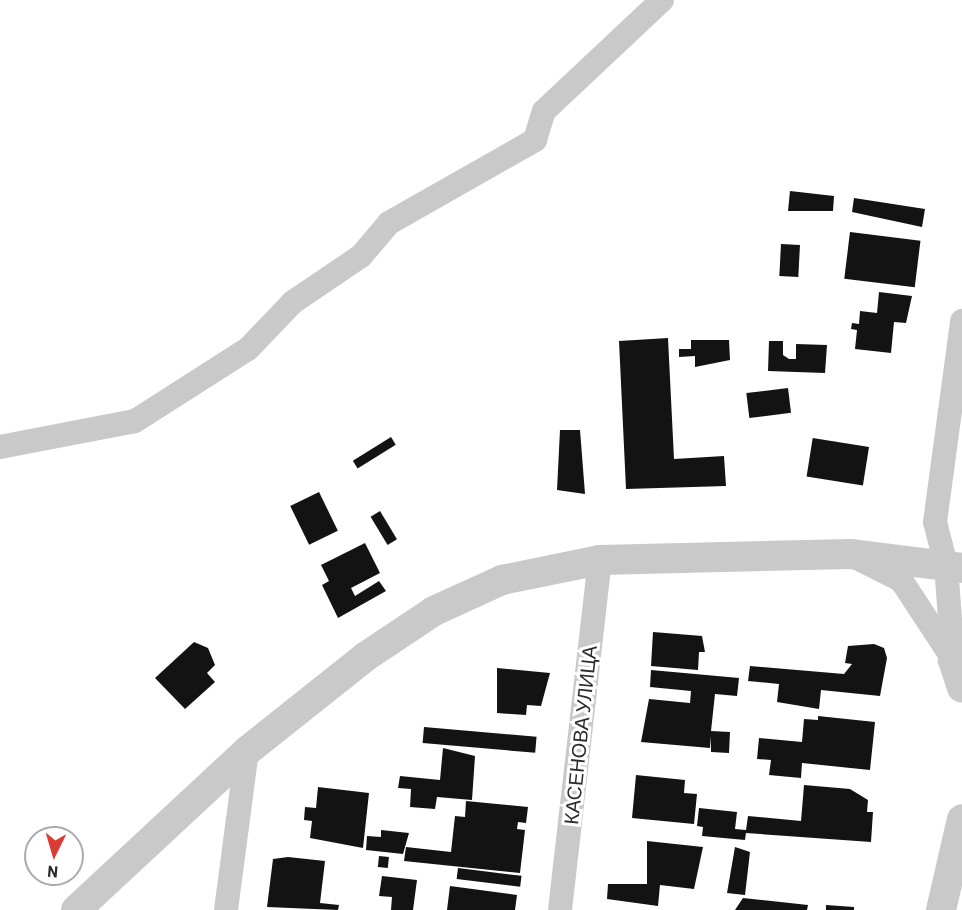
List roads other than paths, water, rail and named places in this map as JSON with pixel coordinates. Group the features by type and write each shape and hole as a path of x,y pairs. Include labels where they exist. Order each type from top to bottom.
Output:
{"street":[{"path":"0,447 135,421 249,348 293,302 361,256 389,223 536,140 544,111 662,0"},
{"path":"959,665 954,567 935,522 962,321"},
{"path":"76,910 247,751 434,611 502,580 600,560 850,554 954,567"},
{"path":"850,554 901,580 959,665"},
{"name":"КАСЕНОВА УЛИЦА","path":"560,910 600,560"},
{"path":"226,910 247,751"},
{"path":"940,910 962,819"}]}
